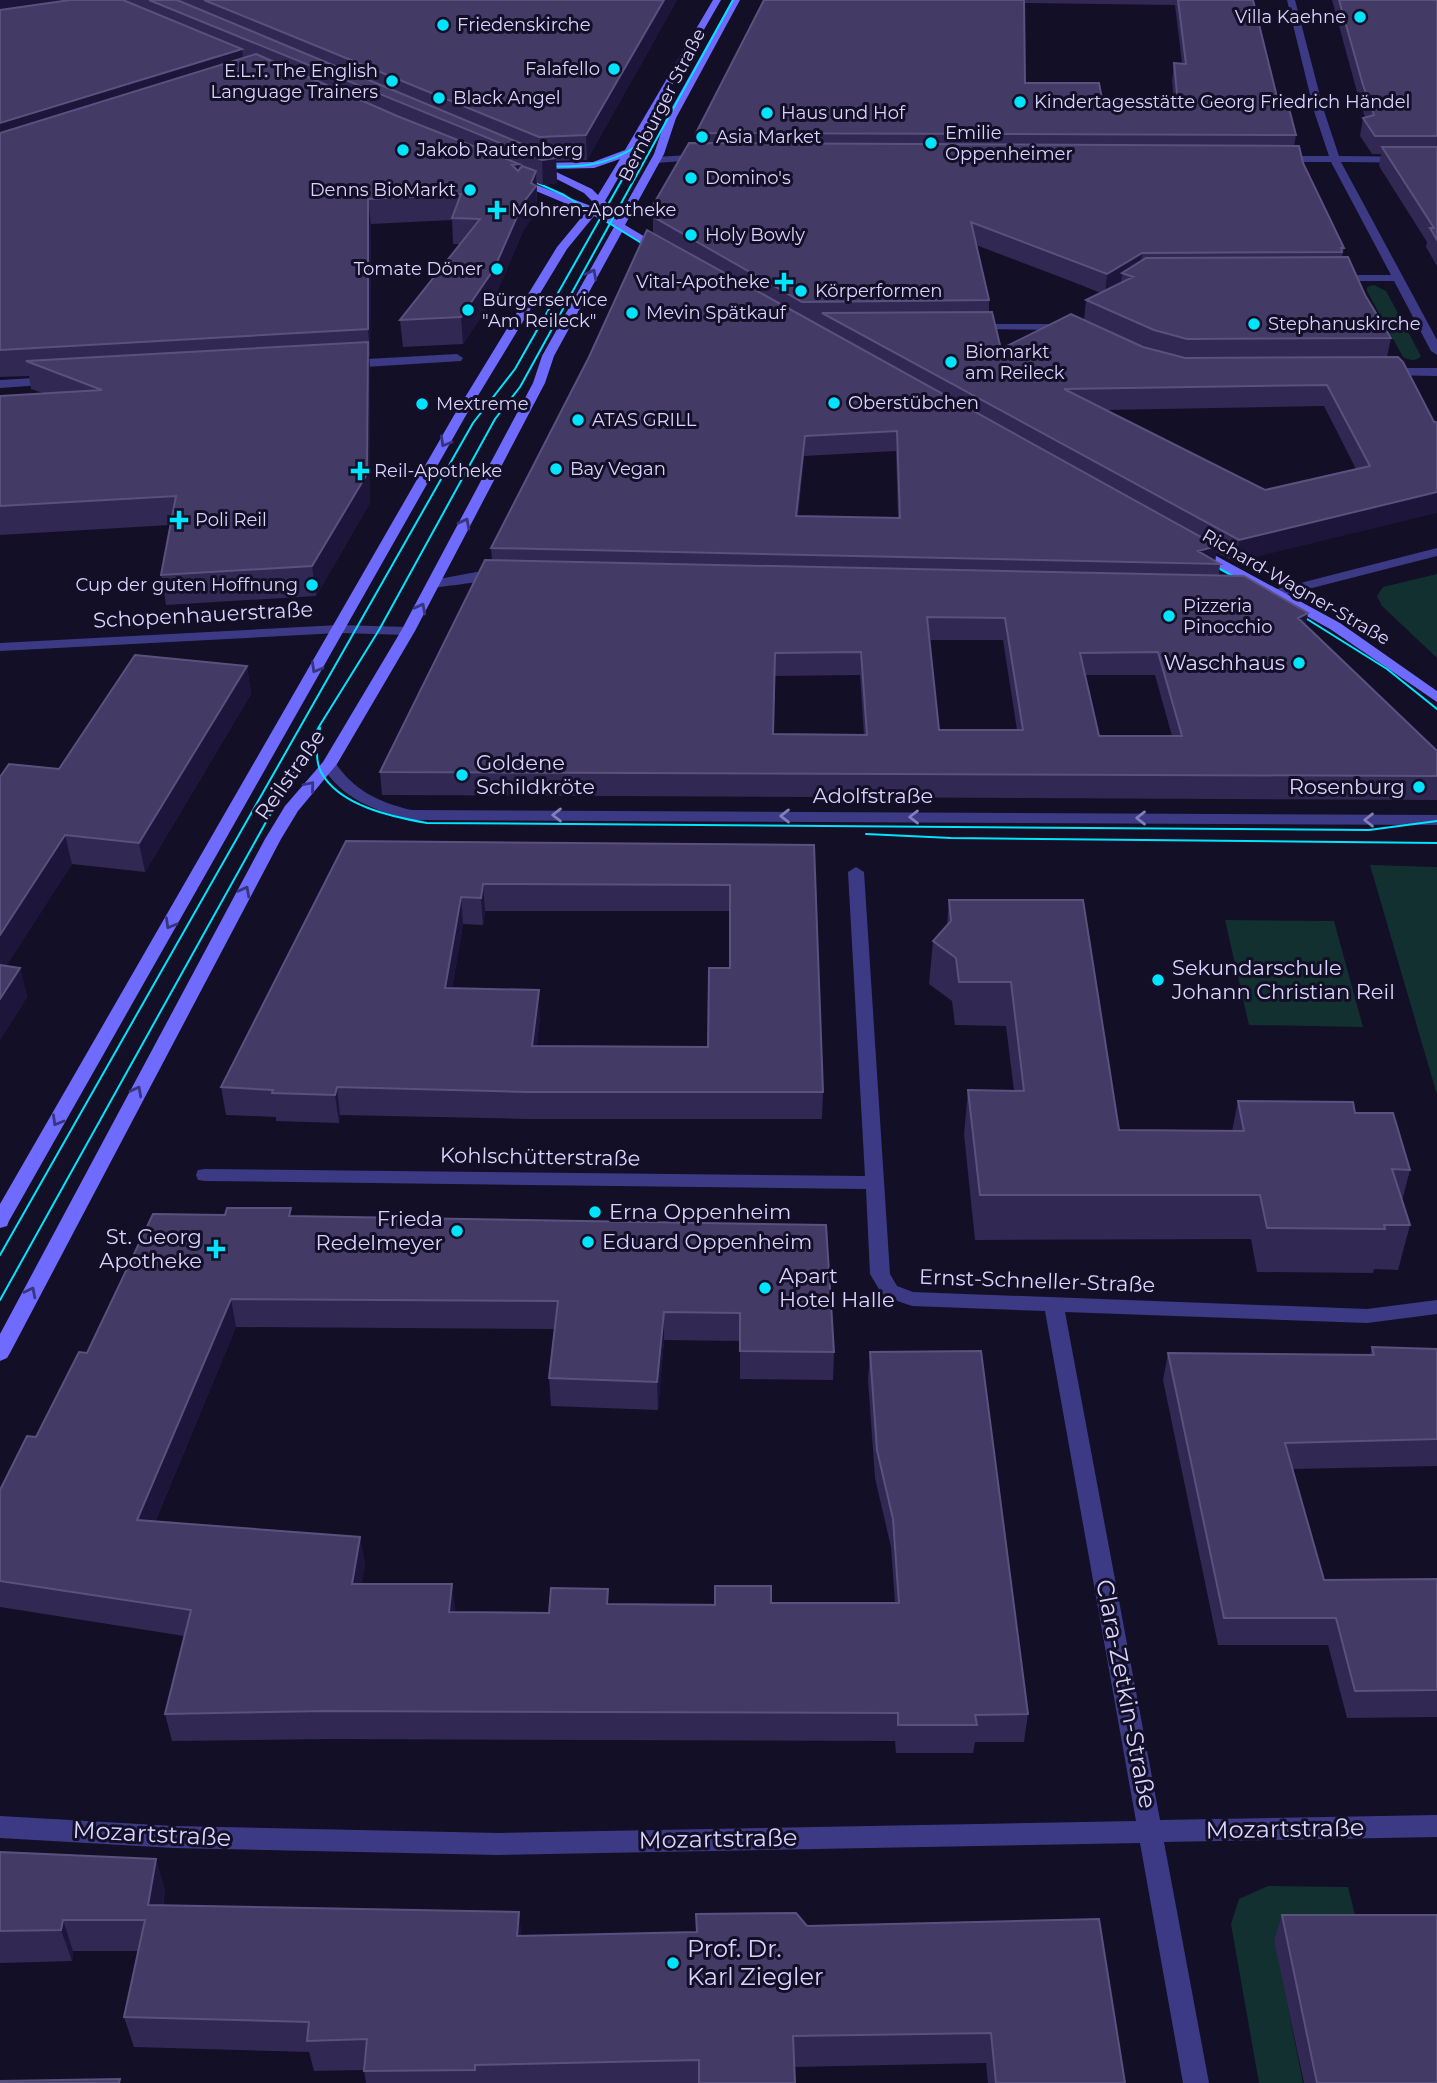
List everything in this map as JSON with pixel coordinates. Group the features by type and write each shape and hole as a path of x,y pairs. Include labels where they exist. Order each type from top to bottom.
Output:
{"street":[{"name":"Bernburger Straße","path":"593,211 717,0"},
{"name":"Bernburger Straße","path":"620,225 656,160 671,118 736,0"},
{"path":"1291,0 1319,111 1335,160 1437,351"},
{"path":"620,225 600,201 571,182 529,163 594,165 628,152"},
{"path":"656,160 724,157"},
{"path":"1269,159 1437,159"},
{"path":"510,178 593,211 669,255"},
{"name":"Reilstraße","path":"0,1221 459,417 562,247 593,211"},
{"name":"Reilstraße","path":"0,1353 272,839 291,809 329,764 408,631 539,383 548,356 620,225"},
{"path":"1326,278 1399,278"},
{"path":"959,327 1072,325"},
{"path":"342,364 457,358"},
{"path":"1372,372 1437,372"},
{"path":"0,384 68,380"},
{"name":"Richard-Wagner-Straße","path":"1185,542 1366,645 1437,698"},
{"path":"1245,590 1277,593 1437,552"},
{"path":"433,584 482,576 507,576"},
{"name":"Schopenhauerstraße","path":"0,647 339,629 408,631"},
{"name":"Adolfstraße","path":"329,764 334,775 346,787 376,807 411,815 1437,820"},
{"name":"Ernst-Schneller-Straße","path":"856,872 880,1274 890,1291 912,1299 1367,1316 1437,1307"},
{"name":"Kohlschütterstraße","path":"205,1175 875,1183"},
{"name":"Clara-Zetkin-Straße","path":"1054,1306 1152,1830 1196,2083"},
{"name":"Mozartstraße","path":"0,1827 174,1837 498,1844 1437,1826"}],"green space":[{"path":"1374,285 1386,291 1421,356 1419,358 1412,360 1403,357 1367,291 1367,287"},
{"path":"1437,574 1437,658 1382,606 1377,596 1383,587"},
{"path":"1370,865 1437,867 1437,1095"},
{"path":"1225,920 1334,921 1363,1027 1249,1025"},
{"path":"1268,1886 1348,1887 1357,1923 1275,1941 1303,2083 1259,2083 1231,1924 1239,1899"}],"building":[{"path":"70,0 123,0 242,49 0,123 0,10"},
{"path":"149,0 177,0 556,158 542,160"},
{"path":"204,0 664,0 586,135 539,137"},
{"path":"764,0 1024,0 1025,83 1099,83 1103,104 1178,104 1174,63 1186,64 1178,0 1253,0 1277,97 1286,97 1296,135 696,133"},
{"path":"1339,0 1437,0 1437,136 1375,136 1363,118 1374,115"},
{"path":"256,54 397,116 519,164 512,165 518,171 522,166 536,171 531,183 536,186 523,203 494,269 461,317 400,320 480,219 452,218 461,194 368,199 368,329 0,350 0,133"},
{"path":"689,143 1299,146 1303,163 1344,248 1341,248 1342,252 1142,253 1107,274 971,222 989,300 802,302 652,216 657,206 653,205"},
{"path":"1382,147 1437,147 1437,240 1430,228 1434,228"},
{"path":"647,230 1217,546 1198,551 1220,564 491,548 589,357","holes":["897,431 900,518 796,516 805,436"]},
{"path":"1348,257 1365,295 1391,338 1187,339 1154,330 1086,300 1133,277 1122,273 1146,258"},
{"path":"992,312 1001,349 1071,314 1143,347 1185,358 1398,357 1437,423 1437,492 1239,540 822,313","holes":["1327,385 1370,466 1265,490 1064,389"]},
{"path":"368,342 367,474 312,566 161,575 176,496 0,506 0,396 102,390 26,361"},
{"path":"485,560 1244,576 1308,613 1298,618 1437,751 1437,776 380,772","holes":["927,617 1005,618 1023,730 939,730","861,652 867,735 773,734 775,653","1158,652 1182,736 1099,736 1080,653"]},
{"path":"135,655 247,666 139,843 65,835 0,935 0,777 9,764 59,769"},
{"path":"346,841 814,845 823,1092 527,1092 337,1087 335,1095 272,1093 273,1090 221,1087","holes":["483,884 730,885 730,968 709,968 708,1047 532,1046 539,990 445,988 461,897 481,898"]},
{"path":"949,900 1083,900 1119,1130 1244,1131 1238,1101 1353,1102 1355,1113 1393,1113 1410,1170 1392,1169 1410,1225 1384,1225 1385,1229 1267,1228 1260,1195 980,1195 968,1090 1024,1091 1011,982 959,982 956,958 933,941 951,921"},
{"path":"0,965 20,968 0,999"},
{"path":"227,1208 291,1208 289,1216 826,1225 834,1352 740,1351 740,1313 664,1312 657,1382 549,1378 558,1301 231,1299 137,1520 360,1537 352,1584 452,1584 449,1612 549,1613 551,1588 608,1589 607,1604 715,1605 715,1586 771,1586 771,1603 899,1603 893,1519 877,1450 870,1352 981,1351 1028,1714 975,1715 977,1725 898,1725 898,1713 325,1711 165,1714 191,1610 0,1581 0,1490 27,1436 36,1437 79,1352 87,1353 153,1214 225,1215"},
{"path":"1372,1347 1437,1349 1437,1439 1285,1443 1324,1580 1437,1579 1437,1690 1355,1691 1336,1618 1224,1618 1168,1353 1374,1355"},
{"path":"0,1852 156,1859 148,1905 519,1912 517,1936 697,1932 696,1914 796,1913 807,1926 1099,1919 1125,2083 996,2083 991,2033 793,2036 795,2083 699,2083 699,2060 475,2065 475,2070 364,2071 367,2039 307,2041 309,2022 124,2017 145,1920 63,1920 61,1930 0,1931"},
{"path":"1282,1915 1437,1915 1437,2083 1317,2083"},
{"path":"120,2079 119,2083 0,2083 0,2081"}],"tram line":[{"path":"610,224 733,0"},
{"path":"601,218 653,125"},
{"path":"538,166 565,167 602,162 638,145"},
{"path":"526,178 564,195 601,218"},
{"path":"0,1255 473,423 515,369 601,218"},
{"path":"601,218 610,224"},
{"path":"0,1300 320,725 379,630 495,419 520,387 610,224"},
{"path":"610,224 659,254"},
{"path":"1202,559 1251,586"},
{"path":"1291,609 1387,669 1437,709"},
{"path":"320,728 318,761 329,784 368,808 427,823 1369,830 1437,821"},
{"path":"866,834 951,838 1437,843"}],"place":[{"name":"Villa Kaehne","path":"1360,17"},
{"name":"Friedenskirche","path":"443,25"},
{"name":"Falafello","path":"614,69"},
{"name":"E.L.T. The English Language Trainers","path":"392,81"},
{"name":"Black Angel","path":"439,98"},
{"name":"Kindertagesstätte Georg Friedrich Händel","path":"1020,102"},
{"name":"Haus und Hof","path":"767,113"},
{"name":"Asia Market","path":"702,137"},
{"name":"Emilie Oppenheimer","path":"931,143"},
{"name":"Jakob Rautenberg","path":"403,150"},
{"name":"Domino's","path":"691,178"},
{"name":"Denns BioMarkt","path":"470,190"},
{"name":"Mohren-Apotheke","path":"497,210"},
{"name":"Holy Bowly","path":"691,235"},
{"name":"Tomate Döner","path":"497,269"},
{"name":"Vital-Apotheke","path":"784,282"},
{"name":"Körperformen","path":"801,291"},
{"name":"Bürgerservice \"Am Reileck\"","path":"468,310"},
{"name":"Mevin Spätkauf","path":"632,313"},
{"name":"Stephanuskirche","path":"1254,324"},
{"name":"Biomarkt am Reileck","path":"951,362"},
{"name":"Oberstübchen","path":"834,403"},
{"name":"Mextreme","path":"422,404"},
{"name":"ATAS GRILL","path":"578,420"},
{"name":"Bay Vegan","path":"556,469"},
{"name":"Reil-Apotheke","path":"360,471"},
{"name":"Poli Reil","path":"179,520"},
{"name":"Cup der guten Hoffnung","path":"312,585"},
{"name":"Pizzeria Pinocchio","path":"1169,616"},
{"name":"Waschhaus","path":"1299,663"},
{"name":"Goldene Schildkröte","path":"462,775"},
{"name":"Rosenburg","path":"1419,787"},
{"name":"Sekundarschule Johann Christian Reil","path":"1158,980"},
{"name":"Erna Oppenheim","path":"595,1212"},
{"name":"Frieda Redelmeyer","path":"457,1231"},
{"name":"Eduard Oppenheim","path":"588,1242"},
{"name":"St. Georg Apotheke","path":"216,1249"},
{"name":"Apart Hotel Halle","path":"765,1288"},
{"name":"Prof. Dr. Karl Ziegler","path":"673,1963"}]}
